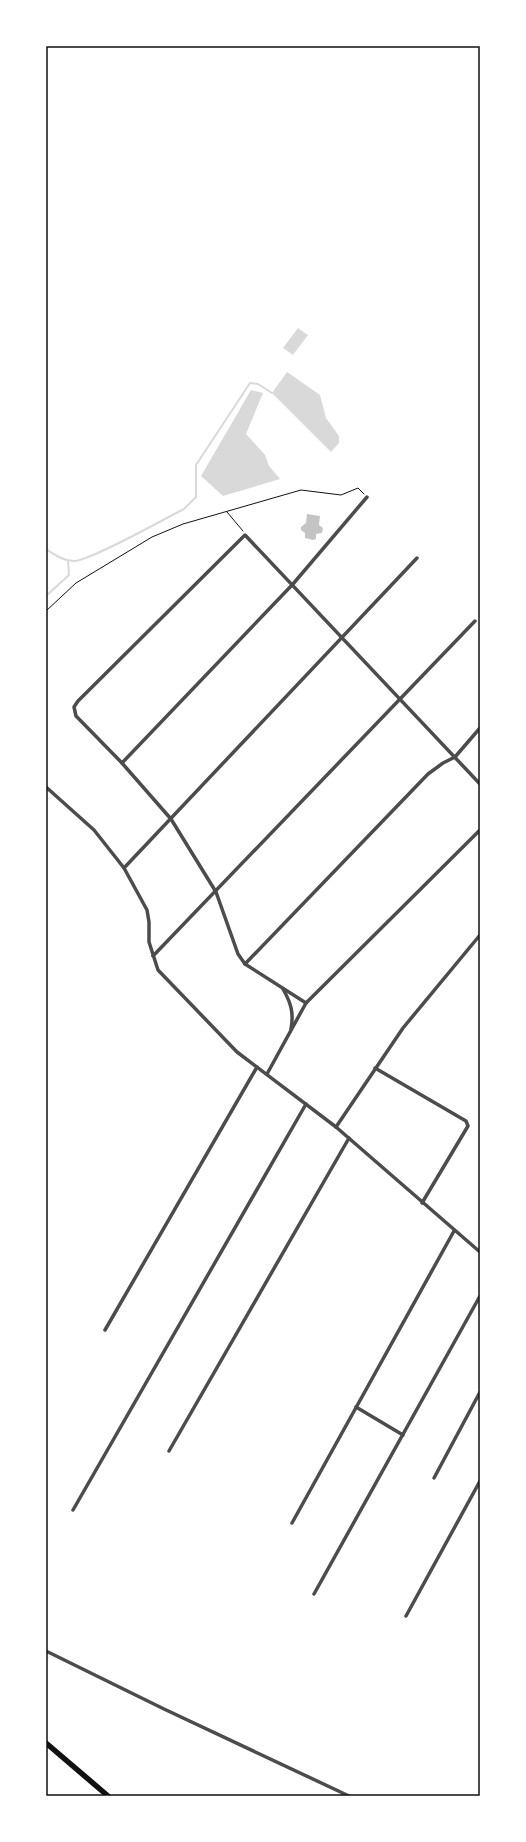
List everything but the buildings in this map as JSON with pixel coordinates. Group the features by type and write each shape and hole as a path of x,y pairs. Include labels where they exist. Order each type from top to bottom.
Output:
{"main road":[{"path":"46,1743 108,1796"}],"street":[{"path":"122,763 294,584 367,496"},
{"path":"306,1003 245,964 238,954 216,892 171,820 122,763 76,716 74,707 78,701 245,535 294,584 399,700 480,784"},
{"path":"124,868 417,558"},
{"path":"153,956 475,621"},
{"path":"245,964 428,774 443,763 455,757 480,728"},
{"path":"46,787 94,830 124,868 147,910 149,922 149,942 158,970 237,1052 336,1127 480,1252"},
{"path":"267,1074 306,1003 480,830"},
{"path":"336,1127 403,1028 480,935"},
{"path":"283,988 290,1001 292,1009 290,1032"},
{"path":"105,1330 257,1067"},
{"path":"375,1068 466,1121 468,1126 422,1203"},
{"path":"73,1510 306,1104"},
{"path":"169,1451 349,1138"},
{"path":"292,1523 454,1231"},
{"path":"314,1594 480,1296"},
{"path":"434,1478 480,1392"},
{"path":"356,1407 403,1435"},
{"path":"406,1616 480,1481"},
{"path":"46,1651 164,1709 349,1796"}],"path":[{"path":"46,611 76,583 152,537 183,524 302,490 341,495 358,488 367,496"},
{"path":"226,512 245,535"}],"shaded area":[{"path":"298,328 308,335 293,355 283,348"},
{"path":"287,372 320,395 326,418 339,436 339,443 331,452 272,393"},
{"path":"251,390 263,393 246,434 265,455 269,466 280,479 223,496 201,476"}],"waterway":[{"path":"46,549 66,560 74,561 82,559 95,555 184,509 196,497 196,465 250,383 258,384 272,393"},
{"path":"46,596 69,575 68,561"}]}
